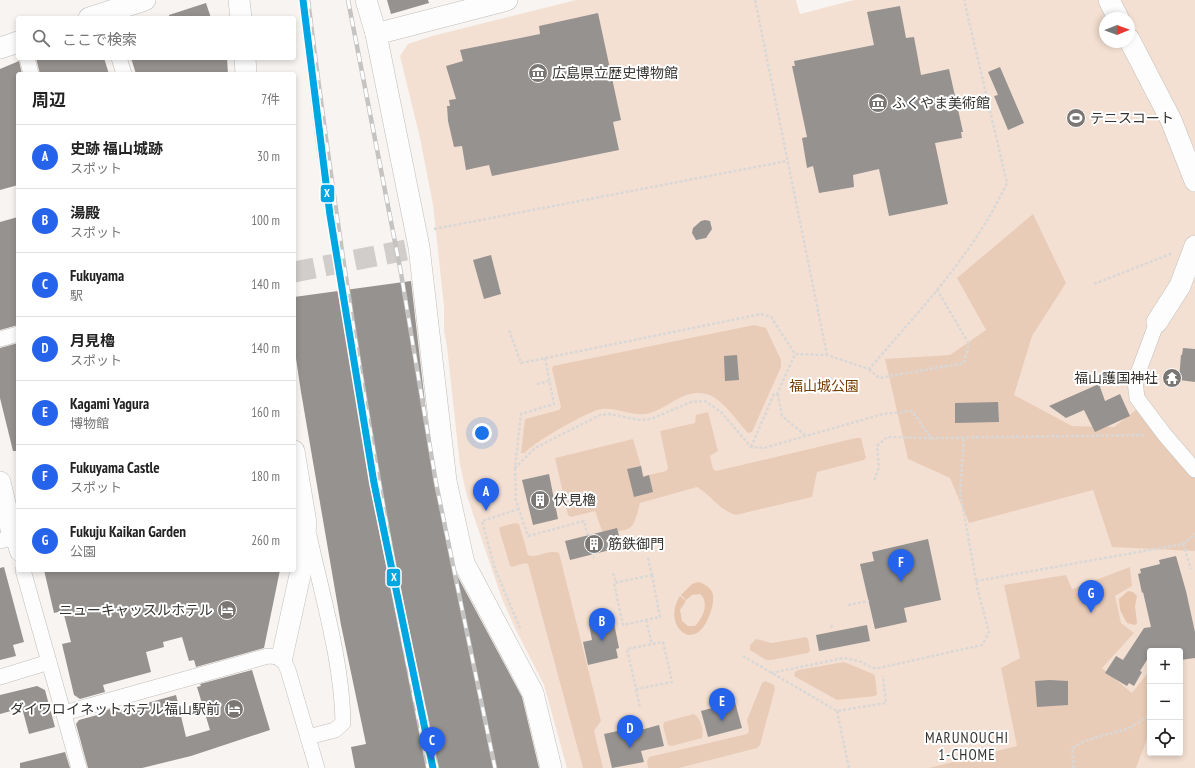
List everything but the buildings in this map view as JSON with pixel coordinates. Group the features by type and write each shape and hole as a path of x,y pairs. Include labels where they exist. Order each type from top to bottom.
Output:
{"street":[{"path":"101,16 145,0"},
{"path":"239,0 241,16"},
{"path":"366,0 376,34 414,243 446,481 464,563 530,688 551,768"},
{"path":"376,34 507,0"},
{"path":"1109,0 1115,12"},
{"path":"0,48 16,43"},
{"path":"1134,48 1171,120 1195,181"},
{"path":"28,60 30,72"},
{"path":"120,60 123,72"},
{"path":"245,60 246,72"},
{"path":"1188,248 1180,286 1157,322 1135,381 1137,398 1164,434 1195,470"},
{"path":"0,339 16,335"},
{"path":"296,463 306,523 333,644 343,702 343,722 335,730 308,737"},
{"path":"0,482 10,544"},
{"path":"306,523 300,575 282,657 288,670 317,768"},
{"path":"24,572 79,768"},
{"path":"64,713 268,656 282,657"},
{"path":"0,676 49,662"}],"path":[{"path":"755,0 827,355"},
{"path":"869,369 953,272 995,208 1007,183 964,0"},
{"path":"414,243 787,161"},
{"path":"1094,284 1188,248"},
{"path":"795,354 827,355 869,369 879,378 964,363 969,344 937,290"},
{"path":"509,330 521,363 762,314 771,317 795,354"},
{"path":"751,447 774,394 777,394 795,354"},
{"path":"545,358 554,404 521,414 515,468 516,501 528,536 584,521 594,558"},
{"path":"537,384 549,380"},
{"path":"777,394 782,416 805,436"},
{"path":"515,468 535,448 600,415 609,414 640,420 651,419 691,402 705,401 721,412 751,447 764,448 882,414 912,411 931,438"},
{"path":"874,481 879,467 877,446 887,437 931,438 1164,434"},
{"path":"771,673 844,658 859,661 873,668 879,668 982,645 989,632 976,581 960,492 964,437"},
{"path":"507,598 495,568 482,521 519,509"},
{"path":"976,581 1183,544 1195,534"},
{"path":"1183,544 1191,569"},
{"path":"614,573 616,583 614,583 623,625 660,617 648,558"},
{"path":"616,583 652,575"},
{"path":"848,605 869,601"},
{"path":"646,620 652,644"},
{"path":"831,625 832,629"},
{"path":"636,690 672,682 663,642 627,650 640,708"},
{"path":"742,656 837,711 886,703 883,676"},
{"path":"837,711 849,768"},
{"path":"1074,768 1072,749 1079,743 1122,731 1140,722 1147,716"}],"green space":[{"name":"福山城公園","path":"576,0 796,0 800,14 854,0 1195,0 1195,768 567,768 544,685 502,599 467,496 460,465 444,330 444,306 433,205 420,138 400,56 408,44 432,36"}],"shaded area":[{"path":"1033,214 1066,283 1032,336 1014,395 1072,426 1114,427 1137,409 1195,477 1195,551 1112,547 1093,490 969,523 950,478 908,459 885,359 950,355 986,330 957,278"},
{"path":"754,325 766,328 781,360 781,367 752,432 748,433 723,404 712,396 697,393 682,397 654,412 646,414 635,414 612,409 601,409 595,411 549,435 525,453 521,453 525,419 559,410 561,407 552,369 553,366"},
{"path":"708,412 718,451 710,456 713,469 716,471 856,438 861,438 866,458 864,460 817,472 812,497 736,515 725,510 697,487 640,503 633,525 626,530 603,534 595,511 571,517 568,515 555,458 633,439 644,476 666,471 668,468 660,431 695,423 696,415"},
{"path":"515,523 519,524 528,555 536,556 551,552 559,553 601,721 594,731 603,768 583,768 528,564 525,563 512,567 510,566 499,529 500,527"},
{"path":"1130,567 1132,586 1115,596 1121,623 1134,633 1102,668 1132,693 1147,674 1147,739 1136,768 929,768 1017,746 1001,668 1020,658 1004,585 1066,575 1072,589"},
{"path":"698,582 702,583 711,590 713,594 712,606 708,620 701,630 692,635 688,635 679,628 676,623 674,612 680,596 686,601 680,610 682,621 688,626 695,626 700,620 705,609 703,597 700,594 692,595 686,600 681,595 692,584"},
{"path":"1128,591 1133,592 1137,596 1135,606 1137,623 1135,625 1127,623 1120,610 1119,599"},
{"path":"806,637 808,639 810,651 808,653 766,660 750,650 750,645 756,639 772,643"},
{"path":"844,662 875,676 877,694 875,696 837,700 794,676 795,672 798,670"},
{"path":"765,681 774,685 775,689 760,745 757,748 679,768 648,768 647,762 649,757 747,734 749,731 747,720 762,683"},
{"path":"694,714 701,725 703,732 702,738 672,746 668,745 663,726 664,722"}],"tunnel":[{"path":"296,272 406,250"}],"railway":[{"path":"301,0 319,151 372,484 428,768"},
{"path":"308,0 326,139 368,415 397,580 437,768"},
{"path":"348,0 401,273 436,483 495,768"}],"transit line":[{"name":"X","path":"303,0 330,215 374,483 433,768"}],"place":[{"name":"広島県立歴史博物館","path":"538,73"},
{"name":"ふくやま美術館","path":"878,103"},
{"name":"テニスコート","path":"1076,118"},
{"name":"福山護国神社","path":"1172,378"},
{"name":"伏見櫓","path":"540,500"},
{"name":"史跡 福山城跡","path":"486,511"},
{"name":"筋鉄御門","path":"594,544"},
{"name":"Fukuyama Castle","path":"901,582"},
{"name":"ニューキャッスルホテル","path":"227,610"},
{"name":"Fukuju Kaikan Garden","path":"1091,613"},
{"name":"湯殿","path":"602,641"},
{"name":"ダイワロイネットホテル福山駅前","path":"234,709"},
{"name":"Kagami Yagura","path":"722,721"},
{"name":"月見櫓","path":"630,748"},
{"name":"Fukuyama","path":"432,760"}],"district":[{"name":"MARUNOUCHI 1-CHOME","path":"967,746"}]}
